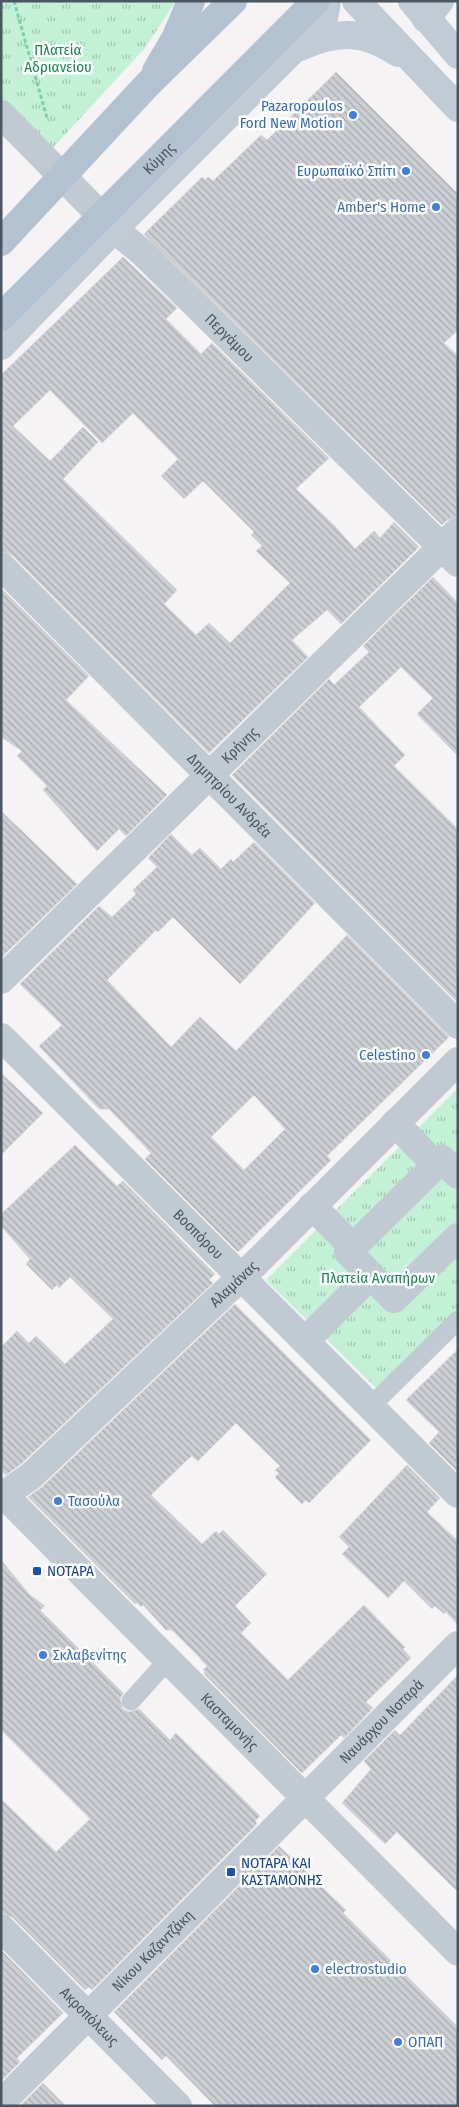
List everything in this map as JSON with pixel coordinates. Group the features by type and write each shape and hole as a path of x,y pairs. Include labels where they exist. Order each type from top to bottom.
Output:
{"main road":[{"path":"148,84 176,37 192,1"},
{"path":"1,242 148,84 233,1"},
{"name":"Κύμης","path":"8,310 316,1"},
{"name":"Κύμης","path":"1,346 114,229 324,18 327,1"},
{"path":"356,1 458,108"},
{"path":"426,7 458,55"},
{"path":"292,51 325,37 358,35 388,46 419,66"}],"street":[{"name":"Περγάμου","path":"1,114 114,229 143,253 452,547"},
{"path":"1,236 59,171"},
{"name":"Κρήνης","path":"1,980 209,775 452,547"},
{"name":"Δημητρίου Ανδρέα","path":"1,566 458,1025"},
{"name":"Βοσπόρου","path":"1,1037 458,1494"},
{"name":"Αλαμάνας","path":"2,1495 31,1476 240,1276 458,1061"},
{"path":"395,1123 447,1170 348,1252 394,1299 458,1237"},
{"path":"312,1206 353,1247"},
{"path":"305,1341 371,1275"},
{"name":"Κασταμονής","path":"2,1495 458,1952"},
{"name":"Ναυάρχου Νοταρά","path":"305,1798 458,1645"},
{"name":"Νίκου Καζαντζάκη","path":"1,2103 305,1798"},
{"name":"Ακροπόλεως","path":"1,1928 89,2014 178,2106"}],"lane":[{"path":"370,1406 458,1320"},
{"path":"130,1700 168,1660"}],"path":[{"path":"14,1 49,125"}],"green space":[{"name":"Πλατεία Αδριανείου","path":"1,1 176,1 145,48 51,150 1,101"},
{"name":"Πλατεία Αναπήρων","path":"458,1088 458,1308 377,1389 266,1280"}],"building":[{"path":"336,72 458,194 458,330 444,343 458,356 458,516 447,520 442,525 144,234 202,177 205,180 208,177 213,181 261,135 267,140"},
{"path":"123,257 177,308 166,319 201,354 212,343 329,458 296,489 334,525 355,549 374,531 380,538 394,522 419,547 341,624 327,610 292,640 308,657 209,753 12,555 1,551 1,375","holes":["50,390 102,443 133,413 178,459 161,476 184,499 203,481 254,532 251,535 262,546 256,551 290,583 230,643 209,623 196,635 164,604 177,590 63,479 98,442 83,427 50,461 13,426"]},
{"path":"433,577 458,603 458,756 417,714 433,698 401,667 359,707 405,755 394,766 458,829 458,1003 232,775 329,679 334,685 369,652 363,646"},
{"path":"1,588 89,676 66,700 167,795 126,836 119,829 97,851 43,790 47,786 17,756 22,751 1,737"},
{"path":"1,811 77,884 1,958"},
{"path":"171,834 192,855 200,848 221,869 231,859 233,862 254,842 315,903 240,984 173,917 158,932 156,930 107,980 171,1047 200,1017 236,1051 347,935 449,1037 327,1156 331,1160 238,1252 145,1159 151,1153 109,1109 99,1109 39,1046 62,1025 20,984 99,906 112,917 136,894 133,890 157,867 148,858","holes":["254,1095 285,1129 244,1170 211,1137"]},
{"path":"1,1073 43,1113 1,1155"},
{"path":"75,1145 117,1186 123,1181 215,1274 209,1280 213,1283 21,1464 6,1475 1,1470 1,1347 17,1331 29,1343 36,1336 65,1364 113,1319 70,1277 59,1288 57,1285 52,1290 26,1264 30,1259 1,1226 1,1214"},
{"path":"235,1304 371,1440 309,1503 306,1500 302,1504 275,1477 279,1473 275,1470 280,1466 236,1423 198,1461 192,1456 151,1495 202,1544 216,1531 219,1534 223,1530 267,1574 235,1606 251,1623 241,1633 288,1680 364,1605 405,1647 403,1649 411,1658 366,1702 373,1708 344,1738 341,1735 302,1773 204,1674 203,1670 207,1666 196,1654 172,1630 166,1630 143,1605 141,1607 137,1603 135,1604 28,1497 42,1487"},
{"path":"458,1349 458,1472 429,1443 439,1432 406,1400"},
{"path":"407,1465 440,1498 427,1512 458,1541 458,1625 446,1612 444,1614 435,1606 432,1609 404,1581 388,1598 342,1554 349,1547 339,1537"},
{"path":"1,1560 29,1594 45,1606 40,1610 123,1693 120,1699 123,1709 129,1712 139,1709 170,1740 176,1733 260,1816 255,1821 257,1824 92,1990 89,1987 85,1990 12,1917 1,1913 1,1799 56,1852 90,1819 1,1730"},
{"path":"458,1675 458,1892 397,1832 385,1844 342,1803 371,1769 364,1761 395,1730 400,1735"},
{"path":"279,1846 346,1910 343,1913 458,2027 458,2106 215,2106 166,2056 162,2060 114,2012"},
{"path":"1,1950 63,2013 17,2058 20,2062 1,2081"},
{"path":"43,2083 66,2106 20,2106"}],"place":[{"name":"Pazaropoulos Ford New Motion","path":"353,115"},
{"name":"Ευρωπαϊκό Σπίτι","path":"406,171"},
{"name":"Amber's Home","path":"436,207"},
{"name":"Celestino","path":"426,1055"},
{"name":"Τασούλα","path":"58,1501"},
{"name":"ΝΟΤΑΡΑ","path":"37,1571"},
{"name":"Σκλαβενίτης","path":"43,1655"},
{"name":"ΝΟΤΑΡΑ ΚΑΙ ΚΑΣΤΑΜΟΝΗΣ","path":"231,1872"},
{"name":"electrostudio","path":"315,1969"},
{"name":"ΟΠΑΠ","path":"398,2042"}]}
